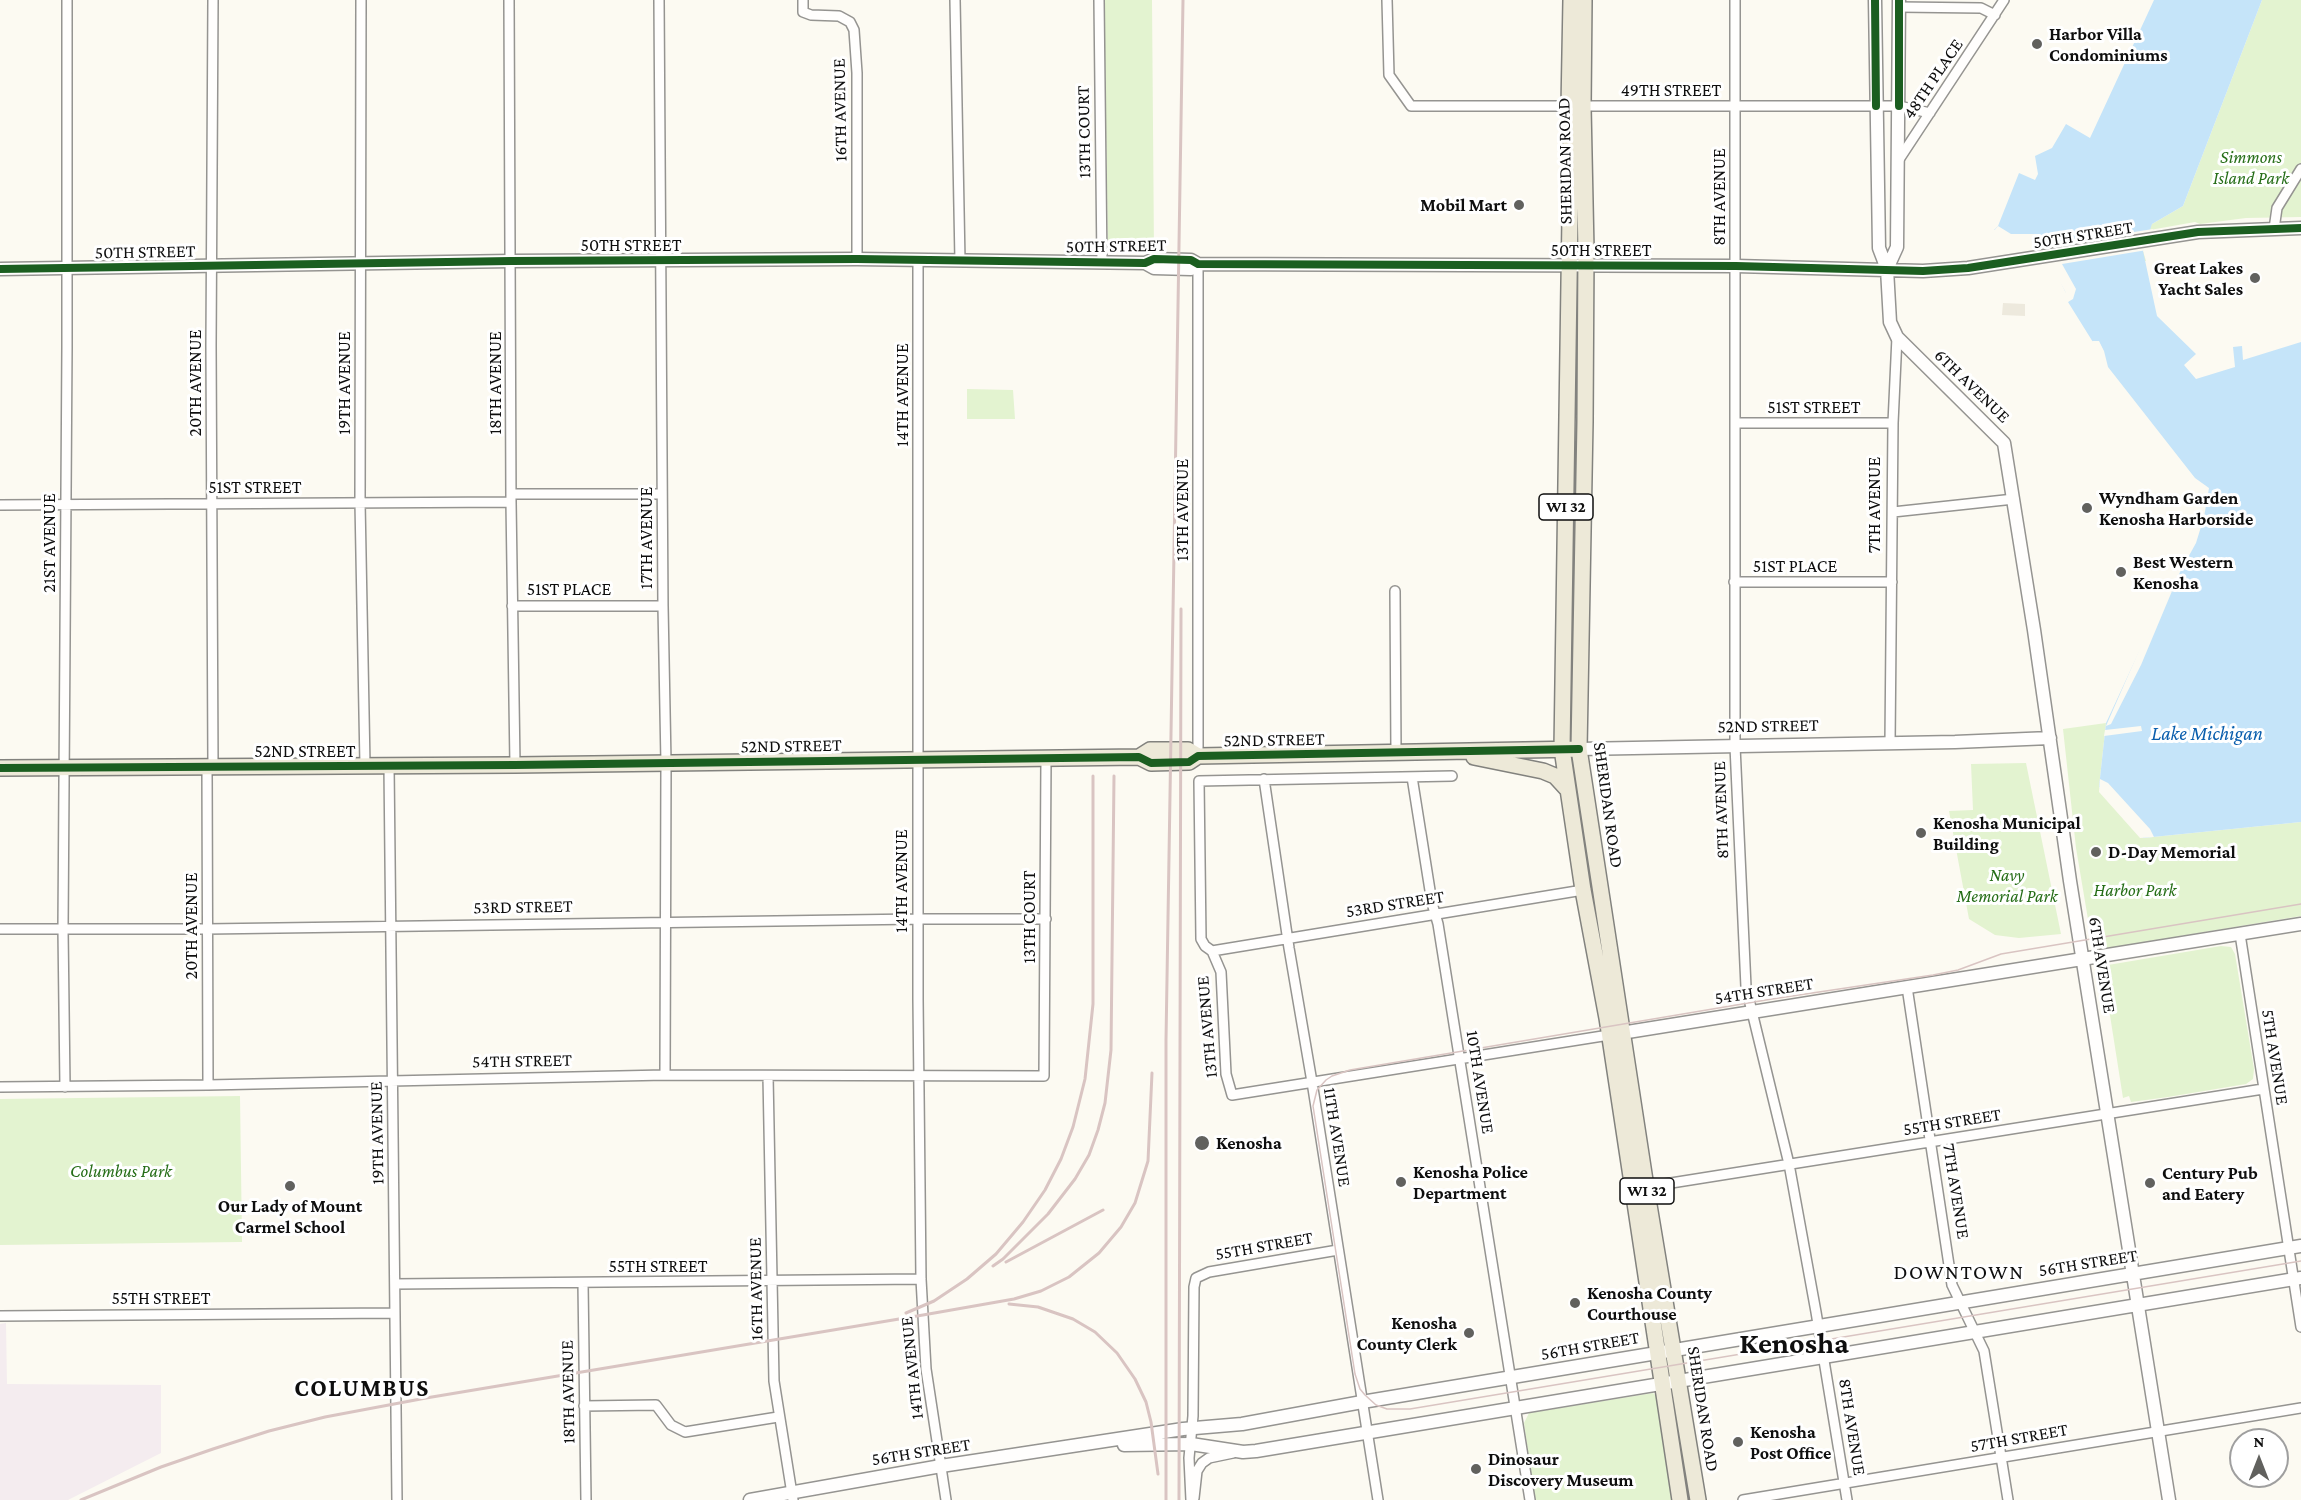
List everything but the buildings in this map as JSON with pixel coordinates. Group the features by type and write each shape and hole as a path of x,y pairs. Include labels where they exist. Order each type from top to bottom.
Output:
{"main road":[{"name":"SHERIDAN ROAD","path":"1571,0 1586,265 1578,748 1616,1034 1670,1383 1680,1500"},
{"name":"SHERIDAN ROAD","path":"1584,0 1571,150 1562,749 1582,890 1616,1034 1646,1187 1665,1352"},
{"name":"52ND STREET","path":"0,768 1046,759 1139,757 1150,750 1188,750 1198,756 1578,748"},
{"path":"1448,752 1543,771 1555,776 1566,788"},
{"name":"SHERIDAN ROAD","path":"1670,1383 1698,1500"}],"street":[{"name":"21ST AVENUE","path":"65,1087 63,929 67,0"},
{"name":"20TH AVENUE","path":"208,1085 207,929 213,503 211,266 213,0"},
{"name":"19TH AVENUE","path":"361,0 360,502 366,765"},
{"name":"18TH AVENUE","path":"509,0 514,765"},
{"name":"17TH AVENUE","path":"659,0 659,260 666,763 665,1076"},
{"name":"16TH AVENUE","path":"803,0 803,12 811,15 839,16 850,22 854,30 857,73 856,260"},
{"path":"955,0 960,261"},
{"name":"13TH COURT","path":"1099,0 1102,263"},
{"name":"49TH STREET","path":"1387,0 1389,75 1412,106 1899,106 1930,113"},
{"name":"8TH AVENUE","path":"1736,0 1735,746 1746,987 1789,1164 1819,1325 1847,1500"},
{"name":"7TH AVENUE","path":"1875,0 1879,248 1887,269 1890,322 1897,337 1893,423 1890,743"},
{"path":"1899,3 1982,8 1995,15 2004,0"},
{"name":"7TH AVENUE","path":"1887,269 1898,247 1899,3"},
{"name":"48TH PLACE","path":"1898,161 1995,15"},
{"path":"2274,229 2277,208 2301,169"},
{"name":"50TH STREET","path":"0,269 360,262 918,260 1145,263 1154,268 1191,269 1198,264 1399,263 1475,266 1736,266 1923,271 2004,263 2198,232 2301,228"},
{"name":"14TH AVENUE","path":"918,260 918,919 921,1279 926,1369 946,1500"},
{"name":"13TH AVENUE","path":"1198,264 1198,756"},
{"name":"6TH AVENUE","path":"1897,337 2004,443 2169,1500"},
{"name":"51ST STREET","path":"1735,423 1893,423"},
{"name":"51ST STREET","path":"0,505 360,502 662,494"},
{"path":"1893,512 2014,498"},
{"name":"51ST PLACE","path":"1734,582 1892,582"},
{"path":"1395,591 1396,753"},
{"name":"51ST PLACE","path":"512,606 663,606"},
{"name":"52ND STREET","path":"1578,748 2050,738"},
{"name":"13TH COURT","path":"1044,1076 1046,759"},
{"name":"19TH AVENUE","path":"389,766 397,1500"},
{"path":"1264,779 1452,776"},
{"name":"10TH AVENUE","path":"1412,777 1460,1058 1530,1500"},
{"name":"13TH AVENUE","path":"1232,1095 1226,1074 1221,972 1212,951 1201,939 1199,781 1264,779"},
{"name":"11TH AVENUE","path":"1264,779 1378,1500"},
{"name":"53RD STREET","path":"1212,951 1582,890"},
{"name":"53RD STREET","path":"0,929 207,929 1046,919"},
{"name":"54TH STREET","path":"1232,1095 2301,924"},
{"name":"5TH AVENUE","path":"2240,934 2288,1248 2297,1279 2301,1327"},
{"name":"7TH AVENUE","path":"1907,987 1952,1285 1983,1352 2008,1500"},
{"name":"54TH STREET","path":"0,1087 665,1076 1044,1076"},
{"name":"16TH AVENUE","path":"768,1076 774,1381 778,1417 793,1496"},
{"name":"55TH STREET","path":"1646,1187 2263,1089"},
{"name":"56TH STREET","path":"750,1500 793,1496 941,1466 1192,1428 1242,1424 1819,1325 2301,1246"},
{"name":"55TH STREET","path":"1192,1428 1194,1287 1197,1276 1338,1250"},
{"name":"55TH STREET","path":"395,1284 921,1279"},
{"name":"56TH STREET","path":"1099,1443 1191,1444 1243,1452 1367,1434 2297,1279"},
{"name":"18TH AVENUE","path":"583,1283 586,1500"},
{"name":"55TH STREET","path":"0,1316 394,1313"},
{"path":"584,1406 657,1405 672,1425 685,1432 778,1417"},
{"name":"57TH STREET","path":"1743,1500 2301,1408"},
{"path":"1192,1428 1189,1484 1192,1500"},
{"path":"1192,1500 1197,1471 1203,1461 1243,1452"}],"shaded area":[{"path":"2003,303 2025,304 2025,316 2002,315"},
{"path":"6,1323 7,1384 161,1385 161,1453 68,1500 0,1500 0,1324"}],"green space":[{"path":"1104,0 1152,0 1154,253 1115,253 1108,247"},
{"name":"Simmons Island Park","path":"2262,0 2301,0 2301,217 2246,218 2200,224 2195,222 2150,230 2143,251 2146,261 2130,263 2152,224 2183,206"},
{"path":"967,389 1013,390 1015,419 967,419"},
{"name":"Harbor Park","path":"2106,723 2099,787 2143,838 2301,822 2301,916 2102,949 2092,943 2076,848 2063,729"},
{"name":"Navy Memorial Park","path":"2026,763 2061,934 2019,938 1995,935 1969,919 1949,811 1973,810 1971,764"},
{"path":"2221,946 2231,947 2235,954 2254,1069 2253,1079 2246,1084 2168,1097 2131,1102 2129,1096 2123,1098 2103,971 2109,971 2108,965"},
{"name":"Columbus Park","path":"240,1096 242,1242 0,1245 0,1099"},
{"path":"1653,1393 1660,1399 1672,1500 1535,1500 1524,1423 1529,1413"}],"water":[{"name":"Lake Michigan","path":"2154,0 2262,0 2183,206 2152,224 2143,251 2157,316 2196,354 2184,365 2196,379 2235,367 2233,347 2242,346 2243,360 2301,342 2301,822 2143,838 2099,787 2106,723 2194,533 2205,491 2107,372 2096,347 2068,302 2069,299 2042,245 1994,230 1998,226 2019,173 2035,180 2038,174 2035,156 2052,148 2066,124 2090,138"}],"pier":[{"path":"1998,226 2011,234 2038,234 2048,238 2052,245 2153,229 2147,250 2062,264 2076,289 2073,299 2068,302 2065,291 2040,247 2034,243 2006,243 1992,233"},
{"path":"2092,341 2099,341 2108,367 2195,478 2209,488 2204,517 2196,543 2180,572 2141,665 2111,724 2106,726 2191,532 2202,492 2104,373"},
{"path":"2141,726 2142,731 2104,736 2105,730"},
{"path":"2100,779 2108,783 2150,829 2154,837 2140,838 2099,792"}],"tram line":[{"path":"2301,904 2001,954 1958,970 1933,975 1772,999 1350,1070 1326,1080 1317,1090 1313,1106 1355,1374 1360,1389 1365,1395 1376,1405 1387,1409 1410,1409 2301,1261"}],"railway":[{"path":"1166,1500 1166,1040 1183,0"},
{"path":"1179,1500 1181,609"},
{"path":"906,1313 934,1301 967,1279 996,1254 1023,1222 1045,1190 1061,1159 1073,1127 1085,1079 1093,1004 1093,776"},
{"path":"993,1266 1048,1214 1075,1179 1089,1155 1105,1103 1111,1050 1114,776"},
{"path":"81,1500 161,1467 213,1449 269,1431 325,1417 1014,1299 1041,1291 1069,1277 1099,1253 1121,1227 1135,1203 1148,1161 1152,1073"},
{"path":"1006,1262 1103,1210"},
{"path":"1009,1304 1038,1307 1073,1319 1095,1332 1117,1353 1135,1379 1146,1402 1158,1474"}],"cycle path":[{"path":"1875,0 1876,106"},
{"path":"1899,0 1899,106"},
{"path":"0,269 511,261 857,259 1145,263 1154,259 1191,260 1198,264 1736,266 1923,271 1968,268 2198,232 2301,228"},
{"path":"0,768 515,765 1139,757 1151,763 1189,762 1198,756 1579,749"}],"place":[{"name":"Harbor Villa Condominiums","path":"2037,44"},
{"name":"Mobil Mart","path":"1519,205"},
{"name":"Great Lakes Yacht Sales","path":"2255,278"},
{"name":"Wyndham Garden Kenosha Harborside","path":"2087,508"},
{"name":"Best Western Kenosha","path":"2121,572"},
{"name":"Kenosha Municipal Building","path":"1921,833"},
{"name":"D-Day Memorial","path":"2096,852"},
{"name":"Kenosha","path":"1202,1143"},
{"name":"Kenosha Police Department","path":"1401,1182"},
{"name":"Century Pub and Eatery","path":"2150,1183"},
{"name":"Our Lady of Mount Carmel School","path":"290,1186"},
{"name":"Kenosha County Courthouse","path":"1575,1303"},
{"name":"Kenosha County Clerk","path":"1469,1333"},
{"name":"Kenosha Post Office","path":"1738,1442"},
{"name":"Dinosaur Discovery Museum","path":"1476,1469"}],"district":[{"name":"DOWNTOWN","path":"1959,1273"},
{"name":"Kenosha","path":"1794,1344"},
{"name":"COLUMBUS","path":"362,1389"}]}
